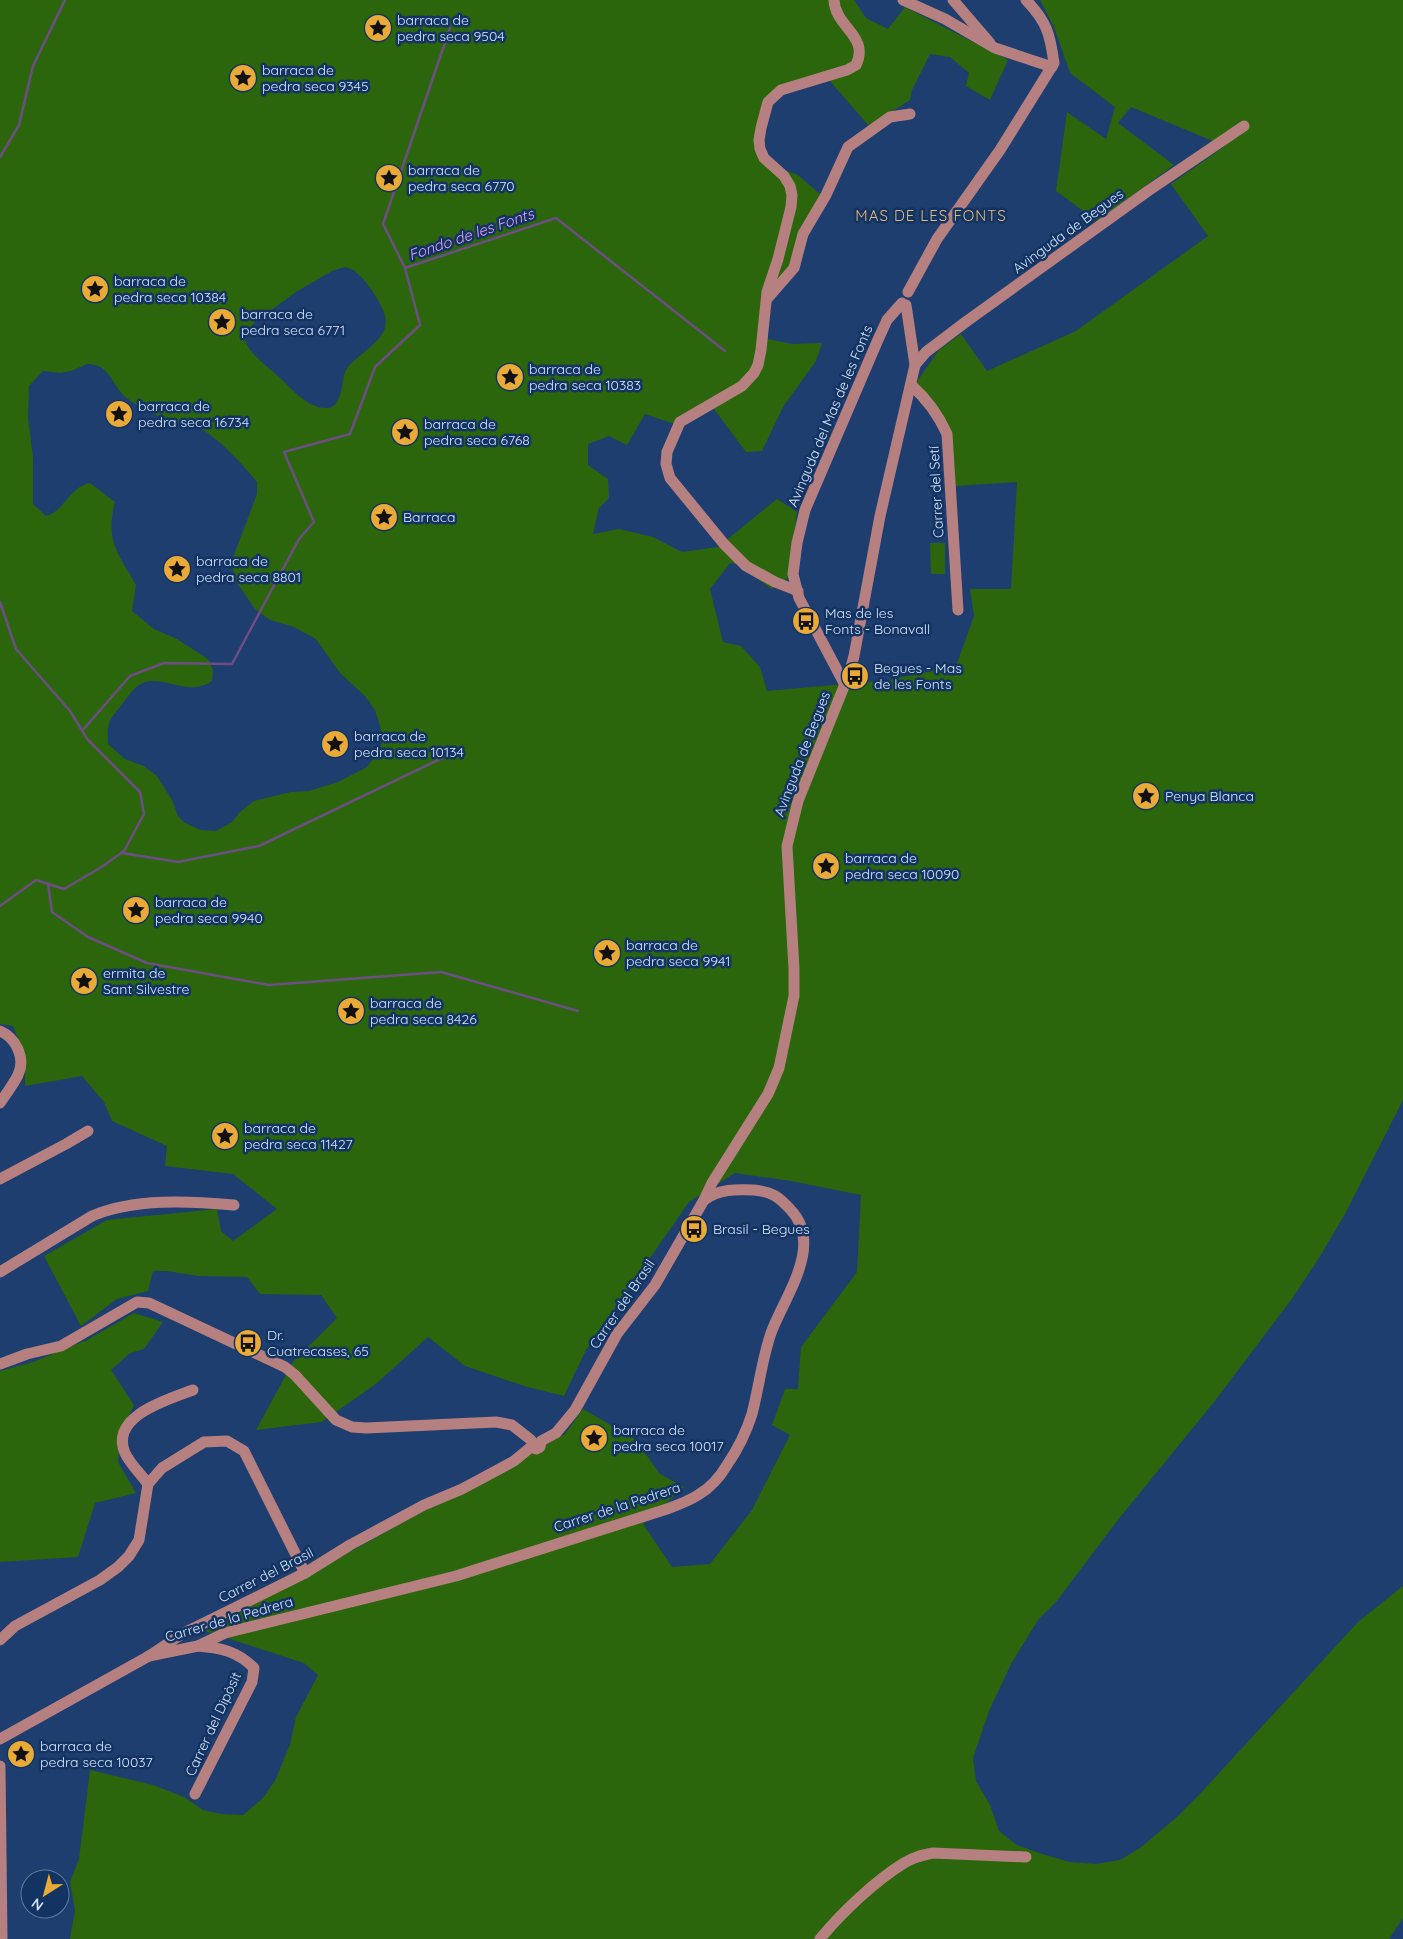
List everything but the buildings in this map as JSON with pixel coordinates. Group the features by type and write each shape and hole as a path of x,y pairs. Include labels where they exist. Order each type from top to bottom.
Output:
{"street":[{"path":"798,591 746,566 724,544 670,478 666,464 667,452 680,422 742,386 754,373 761,350 766,300 792,207 792,195 787,181 764,158 760,149 759,140 763,115 768,102 781,90 847,70 856,65 860,50 859,44 835,10 834,0"},
{"path":"903,0 945,19 995,48 1052,67 1054,63 1049,30 1026,0"},
{"path":"953,0 995,48"},
{"name":"Avinguda del Mas de les Fonts","path":"845,685 799,598 793,574 797,543 805,510 887,320 904,304 900,299 902,294 908,292 938,239 1000,150 1052,67"},
{"path":"766,300 794,268 803,234 826,196 848,148 890,117 910,114"},
{"name":"Avinguda de Begues","path":"915,365 926,352 968,321 1148,191 1244,126"},
{"name":"Avinguda de Begues","path":"704,1200 728,1155 768,1094 779,1068 794,996 787,846 798,801 845,685 854,656 893,456 915,365 904,304"},
{"name":"Carrer del Setí","path":"911,385 923,395 939,416 947,434 958,610"},
{"path":"0,1031 13,1039 21,1062 18,1075 0,1103"},
{"path":"0,1179 88,1131"},
{"name":"Carrer de la Pedrera","path":"149,1656 198,1646 225,1633 456,1576 667,1509 700,1494 720,1476 741,1445 751,1415 772,1332 796,1280 804,1248 799,1222 793,1211 773,1194 740,1189 722,1190 704,1200"},
{"name":"Carrer del Brasil","path":"0,1739 149,1656 182,1634 305,1573 350,1545 424,1505 514,1461 534,1443 556,1433 575,1410 617,1334 655,1285 704,1200"},
{"path":"0,1272 92,1216 106,1210 124,1206 192,1201 234,1205"},
{"path":"0,1364 27,1354 61,1346 137,1302 149,1303 285,1367 342,1424 366,1428 496,1422 512,1425 534,1443"},
{"path":"148,1484 126,1454 122,1444 127,1425 136,1415 160,1402 193,1390"},
{"path":"0,1640 16,1626 100,1580 118,1567 134,1550 138,1540 148,1484 162,1468 204,1442 227,1441 244,1451 305,1573"},
{"name":"Carrer del Dipòsit","path":"195,1794 252,1682 254,1668 243,1657 217,1648 198,1646"},
{"path":"0,1766 2,1939"},
{"path":"820,1939 847,1910 882,1880 905,1862 921,1855 933,1853 1026,1857"}],"green space":[{"path":"0,0 854,0 866,18 888,29 905,7 1008,60 990,100 966,86 969,73 950,57 930,54 912,90 910,100 869,126 829,80 793,90 776,99 766,122 765,155 778,168 798,175 821,195 791,268 778,279 758,337 792,344 822,343 816,361 783,407 762,451 746,452 714,409 675,424 645,414 627,445 609,436 588,444 588,465 608,479 609,498 599,508 593,534 619,529 653,537 682,552 718,547 777,499 797,512 788,578 772,589 736,564 730,563 710,589 723,642 741,646 760,667 767,691 889,680 956,666 974,616 970,589 1011,589 1017,482 955,486 949,429 934,401 916,383 939,350 961,334 987,371 1076,331 1208,236 1171,184 1225,146 1131,107 1118,123 1174,165 1097,221 1056,191 1067,112 1106,139 1115,107 1070,73 1054,27 1040,0 1403,0 1403,1100 1345,1214 1291,1300 1214,1402 1117,1521 1056,1602 1038,1620 1011,1664 989,1711 973,1758 976,1781 990,1805 999,1831 1017,1845 1070,1862 1096,1864 1120,1860 1140,1848 1178,1816 1358,1622 1403,1586 1403,1918 1389,1939 70,1939 75,1910 70,1882 79,1859 90,1770 153,1785 184,1797 203,1810 222,1814 243,1815 263,1798 276,1779 290,1744 296,1717 318,1675 304,1663 205,1631 565,1434 583,1409 635,1439 660,1474 684,1487 643,1524 672,1567 710,1564 752,1510 790,1435 772,1425 785,1389 798,1389 801,1347 857,1272 861,1195 791,1181 735,1173 689,1202 586,1350 564,1396 524,1386 465,1366 428,1337 377,1383 322,1422 256,1430 293,1362 337,1318 321,1295 260,1294 247,1277 198,1276 167,1271 153,1271 148,1291 117,1299 81,1326 44,1256 107,1220 217,1209 221,1231 233,1241 277,1209 233,1174 165,1166 167,1146 112,1121 104,1102 82,1076 25,1086 25,1055 13,1026 0,1024","holes":["345,267 357,273 373,292 383,311 386,326 379,339 349,365 344,375 339,399 336,403 332,407 320,407 300,397 258,358 249,348 244,336 255,322 296,292 332,271","87,364 102,368 122,394 133,403 154,414 195,426 206,432 230,452 257,482 257,494 231,563 237,583 255,609 270,620 294,627 316,639 340,673 365,696 375,710 380,726 382,743 367,767 338,782 309,791 291,792 254,801 240,812 232,822 216,831 201,830 185,823 178,816 172,800 157,776 144,766 125,759 108,744 110,721 127,697 138,686 145,682 153,681 195,687 212,681 213,670 208,659 177,639 154,629 132,611 136,585 115,546 112,527 115,502 90,483 77,489 58,509 46,516 33,504 33,457 28,418 29,386 43,371 60,373 71,371"]},
{"path":"930,543 945,543 945,574 931,574"},
{"path":"134,1313 163,1322 144,1349 130,1353 111,1370 134,1405 122,1429 118,1462 136,1493 95,1503 78,1557 0,1562 0,1371 33,1362 87,1340"}],"waterway":[{"path":"0,157 19,125 33,66 65,0"},
{"path":"405,268 383,224 450,28"},
{"name":"Fondo de les Fonts","path":"82,731 130,676 164,663 232,664 299,539 314,522 284,452 350,434 375,367 420,325 405,268 556,218 725,351"},
{"path":"0,602 16,649 70,711 88,740 140,792 144,814 124,851 100,868 64,889 36,880 0,906"},
{"path":"122,853 178,862 259,846 461,749"},
{"path":"48,884 52,912 88,937 147,963 269,985 441,972 578,1011"}],"place":[{"name":"barraca de pedra seca 9504","path":"378,28"},
{"name":"barraca de pedra seca 9345","path":"243,78"},
{"name":"barraca de pedra seca 6770","path":"389,178"},
{"name":"barraca de pedra seca 10384","path":"95,289"},
{"name":"barraca de pedra seca 6771","path":"222,322"},
{"name":"barraca de pedra seca 10383","path":"510,377"},
{"name":"barraca de pedra seca 16734","path":"119,414"},
{"name":"barraca de pedra seca 6768","path":"405,432"},
{"name":"Barraca","path":"384,517"},
{"name":"barraca de pedra seca 8801","path":"177,569"},
{"name":"Mas de les Fonts - Bonavall","path":"806,621"},
{"name":"Begues - Mas de les Fonts","path":"855,676"},
{"name":"barraca de pedra seca 10134","path":"335,744"},
{"name":"Penya Blanca","path":"1146,796"},
{"name":"barraca de pedra seca 10090","path":"826,866"},
{"name":"barraca de pedra seca 9940","path":"136,910"},
{"name":"barraca de pedra seca 9941","path":"607,953"},
{"name":"ermita de Sant Silvestre","path":"84,981"},
{"name":"barraca de pedra seca 8426","path":"351,1011"},
{"name":"barraca de pedra seca 11427","path":"225,1136"},
{"name":"Brasil - Begues","path":"694,1229"},
{"name":"Dr. Cuatrecases, 65","path":"248,1343"},
{"name":"barraca de pedra seca 10017","path":"594,1438"},
{"name":"barraca de pedra seca 10037","path":"21,1754"}],"district":[{"name":"MAS DE LES FONTS","path":"931,215"}]}
